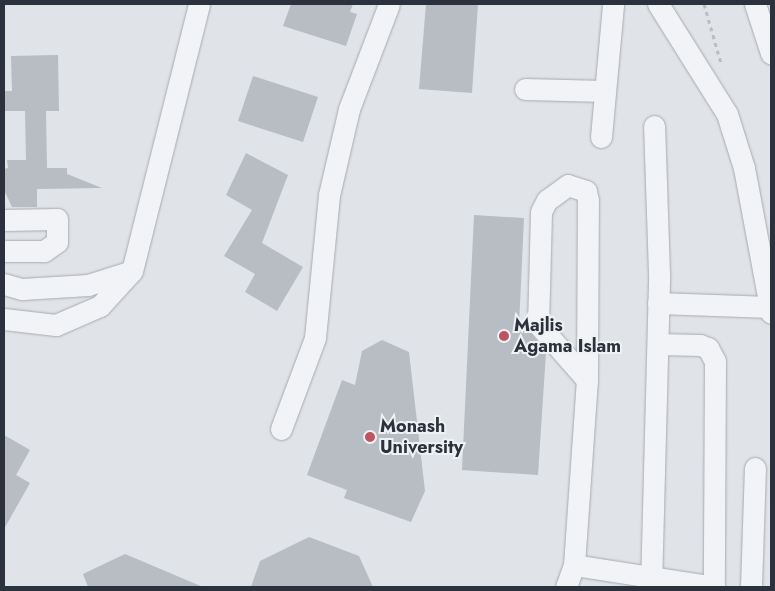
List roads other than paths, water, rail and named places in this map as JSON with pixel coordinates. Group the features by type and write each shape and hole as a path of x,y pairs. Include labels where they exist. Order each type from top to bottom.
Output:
{"street":[{"path":"4,319 56,325 100,306 132,271 199,4"},
{"path":"281,429 315,338 329,195 349,109 389,4"},
{"path":"601,137 613,4"},
{"path":"658,4 727,114 744,168 771,309 658,303"},
{"path":"755,4 771,53"},
{"path":"525,89 605,91"},
{"path":"653,582 658,344 654,126"},
{"path":"566,587 574,565 587,380 588,200 586,191 568,185 548,200 542,212 538,324 587,380"},
{"path":"4,220 57,219 57,242 44,251 4,251"},
{"path":"4,284 22,289 88,286 132,271"},
{"path":"574,565 653,582 714,587 715,361 708,348 700,345 658,344"},
{"path":"752,587 755,468"}],"place":[{"name":"Majlis Agama Islam","path":"504,336"},
{"name":"Monash University","path":"370,437"}]}
